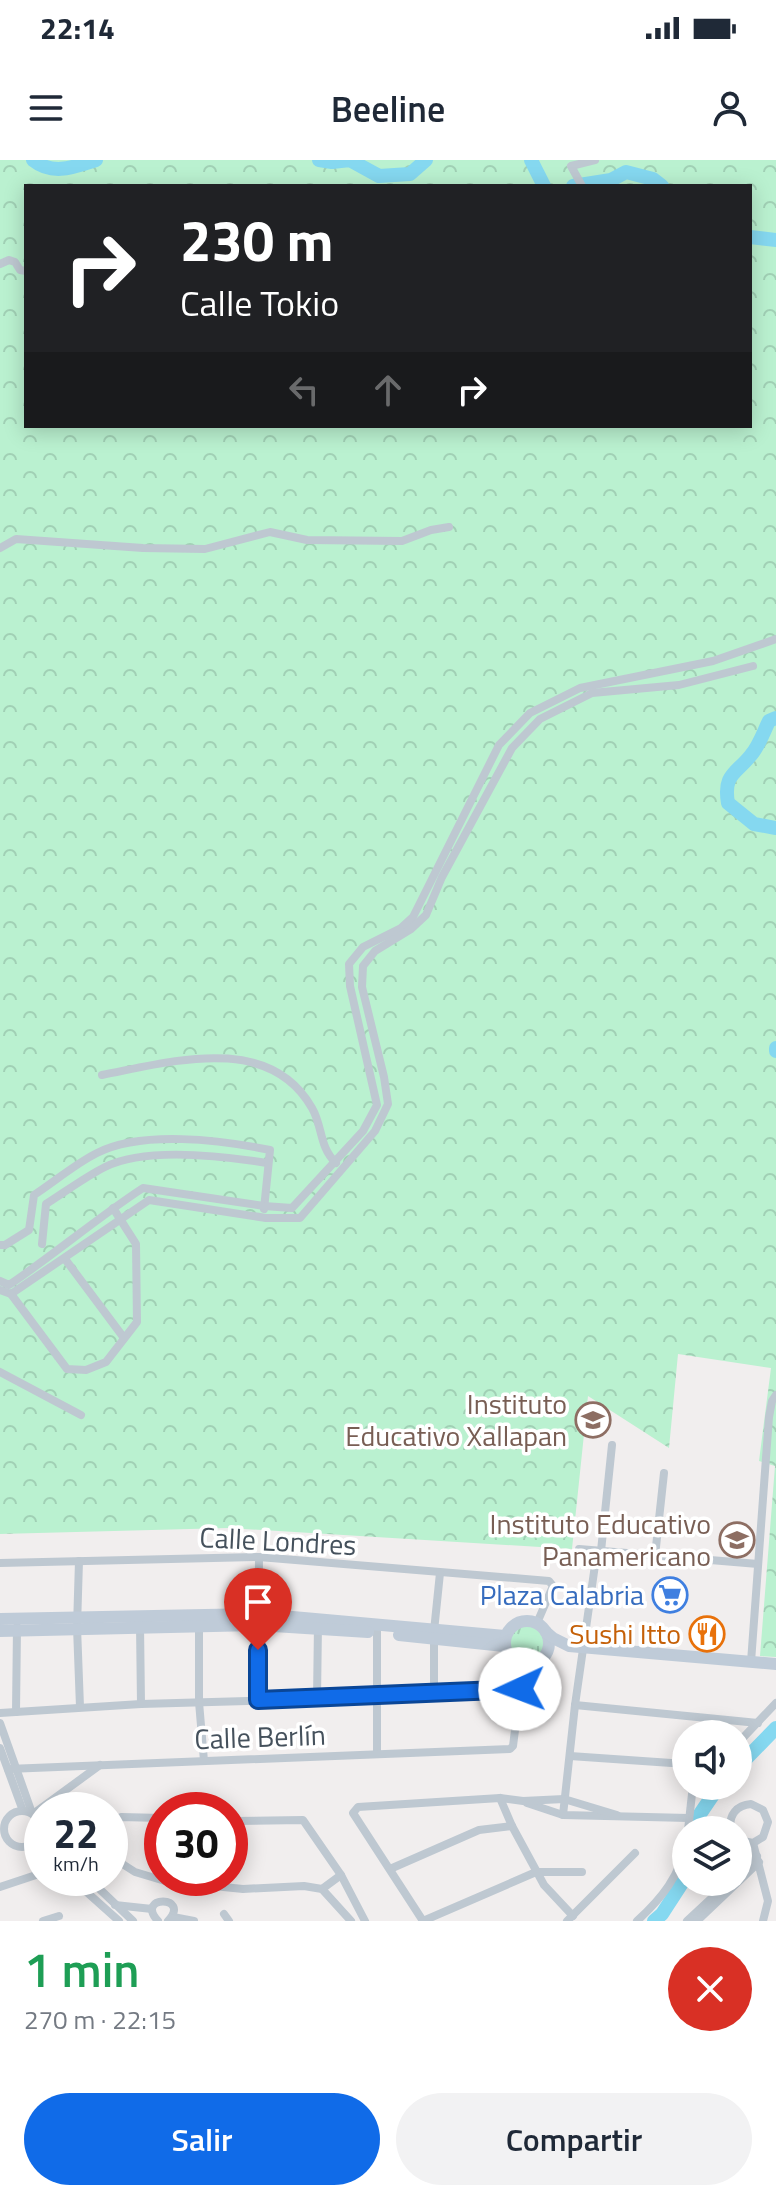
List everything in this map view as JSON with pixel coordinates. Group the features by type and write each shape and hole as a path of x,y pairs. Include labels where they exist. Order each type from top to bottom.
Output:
{"main road":[{"path":"0,1619 17,1624 258,1620 505,1641"},
{"path":"542,1628 549,1644 547,1652 537,1663 523,1666 511,1659 505,1641 515,1624 522,1621 542,1628 569,1646"},
{"path":"0,1631 17,1624"},
{"path":"547,1652 569,1646 776,1664"}],"street":[{"path":"580,182 571,166 595,160"},
{"path":"0,264 9,260 24,271"},
{"path":"0,548 16,539 205,549 270,532 307,540 402,541 449,527"},
{"path":"0,1281 9,1285 57,1260 113,1208 143,1188 292,1208 363,1131 377,1105 350,986 349,964 363,947 401,928 413,917 499,745 530,713 580,688 713,661 776,639"},
{"path":"11,1294 149,1200 266,1218 300,1218 375,1131 388,1104 362,987 363,966 375,951 411,929 426,915 442,877 512,748 540,719 592,693 679,685 753,666"},
{"path":"102,1075 200,1057 245,1061 274,1069 298,1090 313,1109 324,1152 343,1168"},
{"path":"0,1245 29,1230 34,1195 96,1153 130,1141 225,1141 270,1150 264,1206 266,1218"},
{"path":"42,1244 46,1204 106,1166 135,1157 224,1156 267,1163"},
{"path":"0,1290 11,1294 67,1369 86,1370 106,1362 137,1322 136,1244 113,1208"},
{"path":"29,1230 124,1338"},
{"path":"0,1372 81,1415"},
{"path":"751,1662 769,1417 776,1395"},
{"path":"563,1815 575,1705 612,1445"},
{"path":"655,1556 664,1473"},
{"path":"579,1549 598,1554 758,1564"},
{"path":"258,1700 259,1557"},
{"name":"Calle Londres","path":"0,1563 259,1557 552,1583 542,1628"},
{"path":"79,1561 77,1622 80,1707"},
{"path":"434,1692 434,1635 440,1573"},
{"path":"199,1621 199,1702 204,1761"},
{"path":"140,1622 141,1704"},
{"path":"16,1712 17,1624"},
{"path":"317,1699 318,1624"},
{"path":"377,1629 377,1754"},
{"path":"0,1713 141,1704 520,1689 523,1666"},
{"name":"Calle Berlín","path":"12,1768 510,1749 513,1746 520,1689"},
{"path":"752,1729 776,1703"},
{"path":"575,1705 758,1723"},
{"path":"0,1723 24,1800"},
{"path":"0,1748 12,1768"},
{"path":"570,1756 672,1763"},
{"path":"60,1792 101,1765"},
{"path":"582,1872 536,1872 423,1921 353,1813 354,1809 500,1798 523,1801 564,1799 617,1815"},
{"path":"500,1798 536,1872 570,1919 635,1853"},
{"path":"523,1801 563,1815 672,1817"},
{"path":"731,1816 744,1805 758,1806 772,1822 763,1837 753,1843 768,1901 763,1921"},
{"path":"24,1813 13,1813 3,1829 14,1845 24,1844"},
{"path":"248,1821 303,1820 341,1875 365,1921"},
{"path":"390,1869 479,1830 512,1826"},
{"path":"752,1863 758,1859"},
{"path":"697,1921 758,1859"},
{"path":"128,1868 165,1881 243,1889 304,1886 322,1889 351,1921"},
{"path":"322,1889 341,1875"},
{"path":"0,1887 24,1879"},
{"path":"637,1921 672,1881"},
{"path":"93,1896 119,1921"},
{"path":"108,1896 133,1921"},
{"path":"687,1921 714,1896"},
{"path":"158,1921 152,1909 157,1903 167,1901 173,1906 175,1920 194,1921"},
{"path":"107,1908 117,1904 152,1909"},
{"path":"43,1921 59,1916"}],"green space":[{"path":"0,160 776,160 776,1657 760,1656 775,1466 759,1461 771,1368 678,1354 669,1448 588,1396 572,1549 228,1528 0,1534"},
{"path":"528,1624 540,1630 546,1642 540,1654 528,1660 516,1654 510,1642 516,1630"}],"waterway":[{"path":"33,160 56,169 96,160"},
{"path":"319,160 350,160 379,176 410,174 426,160"},
{"path":"531,160 543,184"},
{"path":"586,184 611,180 626,172 653,179 659,184"},
{"path":"752,237 776,240"},
{"path":"776,718 769,721 754,751 732,775 727,786 728,803 754,824 776,828"},
{"path":"752,1753 776,1728"},
{"path":"700,1816 710,1800"},
{"path":"654,1921 674,1896"}],"place":[{"name":"Instituto Educativo Xallapan","path":"593,1420"},
{"name":"Instituto Educativo Panamericano","path":"737,1540"},
{"name":"Plaza Calabria","path":"670,1595"},
{"name":"Sushi Itto","path":"707,1634"}],"route":[{"path":"258,1650 258,1700 520,1689"}]}
